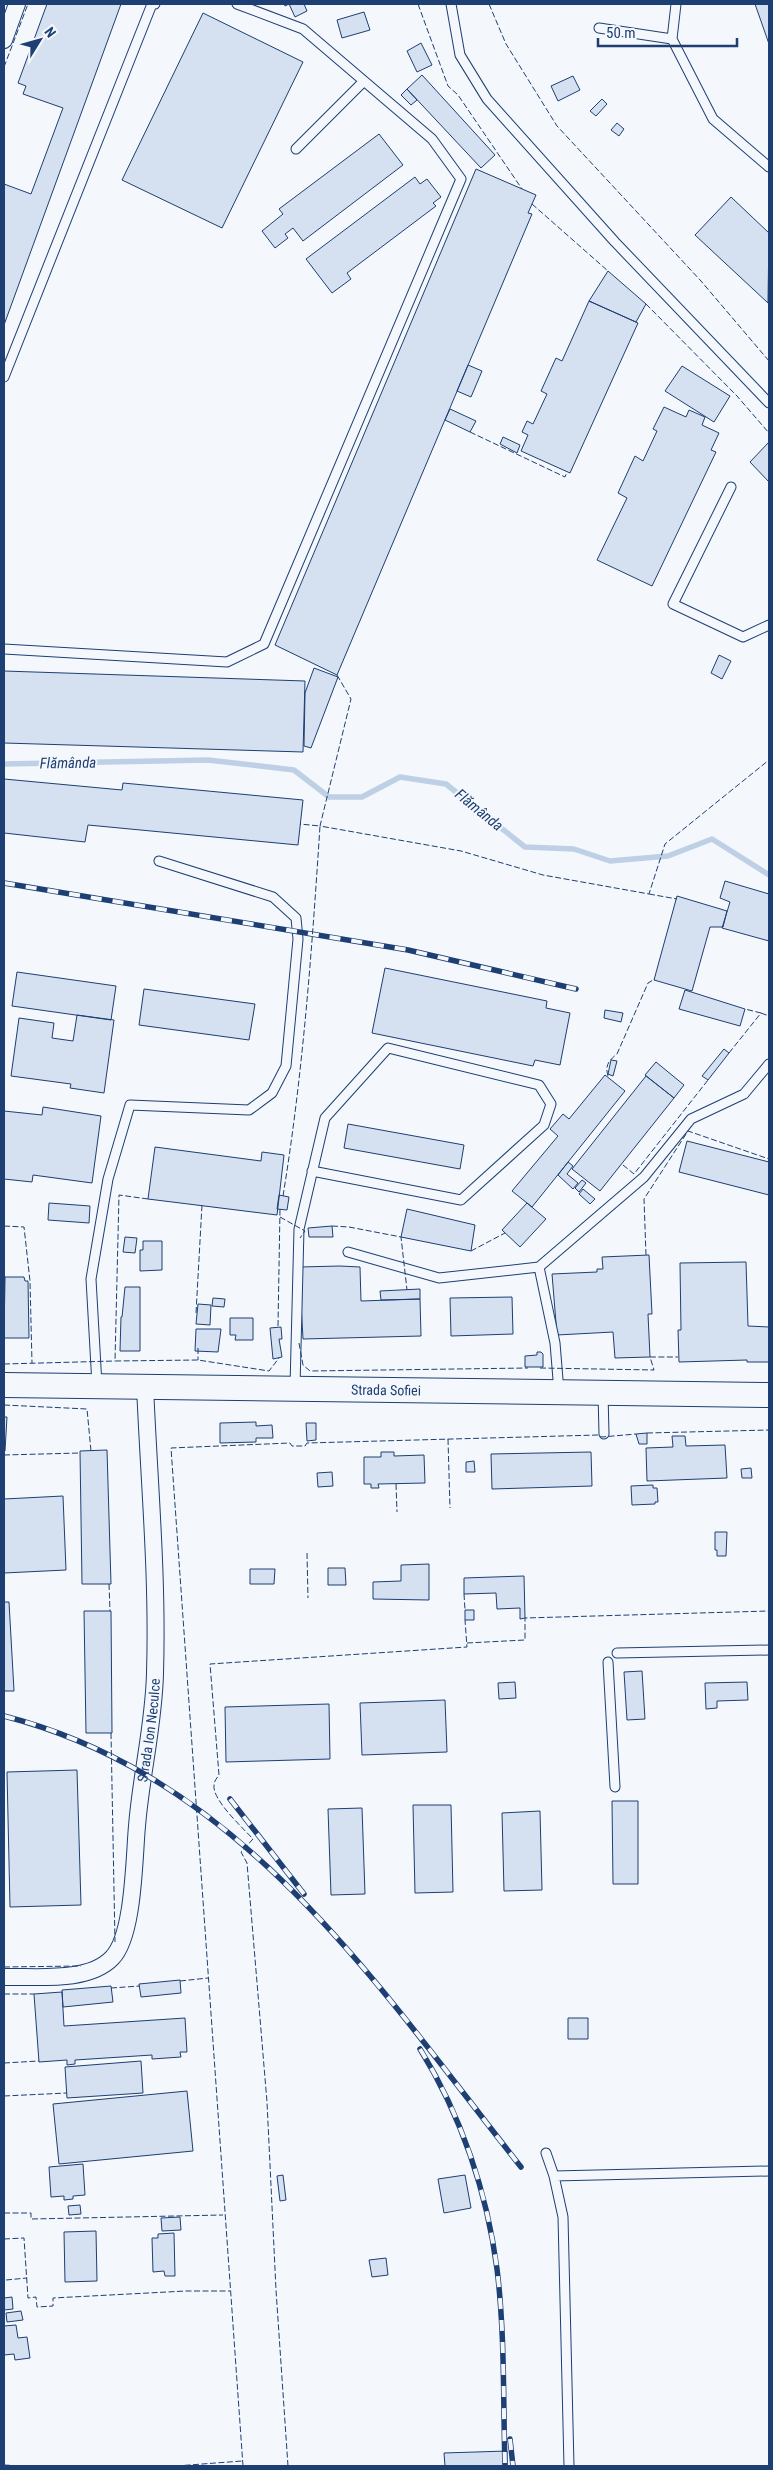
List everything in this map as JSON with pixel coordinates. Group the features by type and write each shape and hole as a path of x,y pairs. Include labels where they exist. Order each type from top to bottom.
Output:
{"street":[{"path":"4,40 17,4"},
{"name":"Strada Sofiei","path":"4,1385 97,1384 769,1394"},
{"name":"Strada Ion Neculce","path":"4,1977 88,1973 114,1957 126,1931 140,1792 149,1739 155,1674 154,1581 145,1386"}],"lane":[{"path":"4,377 152,4 154,4"},
{"path":"4,649 227,662 264,644 461,179 432,139 303,29 237,4"},
{"path":"451,4 460,55 487,99 615,242 769,403"},
{"path":"676,4 672,39 713,119 769,167"},
{"path":"599,28 672,39"},
{"path":"296,149 364,81"},
{"path":"731,487 673,604 743,637 769,625"},
{"path":"97,1384 91,1279 108,1180 130,1105 249,1110 272,1093 286,1066 298,939 296,918 273,897 159,861"},
{"path":"295,1388 299,1229 312,1171 325,1118 388,1048 539,1085 551,1104 544,1125 462,1200 312,1171"},
{"path":"348,1252 439,1278 539,1267 644,1177 691,1119 744,1094 769,1064"},
{"path":"539,1267 555,1343 559,1392"},
{"path":"603,1393 604,1434"},
{"path":"618,1653 769,1650"},
{"path":"608,1662 615,1787"},
{"path":"546,2153 554,2176 563,2217 569,2466"},
{"path":"554,2176 769,2171"}],"building":[{"path":"47,4 121,4 4,325 4,184 31,194 63,108 23,94 26,86 18,83"},
{"path":"289,4 304,4 307,11 295,17"},
{"path":"755,4 769,4 769,44"},
{"path":"364,12 370,30 342,38 337,20"},
{"path":"203,13 303,62 222,228 122,180"},
{"path":"421,43 432,65 417,72 407,51"},
{"path":"422,75 495,155 481,168 407,89"},
{"path":"573,76 580,90 558,101 551,86"},
{"path":"407,89 417,100 411,105 401,95"},
{"path":"602,99 607,104 596,116 590,111"},
{"path":"617,123 624,129 619,136 611,130"},
{"path":"379,134 403,165 303,241 293,228 285,234 288,238 275,248 262,231 283,214 279,209"},
{"path":"476,169 536,195 528,213 532,214 337,675 275,645"},
{"path":"415,177 420,184 427,179 441,197 433,203 436,206 347,273 351,279 332,293 306,259"},
{"path":"731,197 769,233 768,303 695,235"},
{"path":"608,271 646,304 636,322 589,301"},
{"path":"589,301 638,323 570,473 521,451 528,435 522,432 527,421 533,424 547,394 541,391 556,358 562,361"},
{"path":"468,365 482,371 471,397 457,391"},
{"path":"682,366 730,396 714,422 665,391"},
{"path":"664,407 686,417 689,410 705,417 702,425 719,433 711,450 716,452 652,586 597,560 627,498 618,493 635,456 643,461 657,431 653,429"},
{"path":"450,409 476,421 470,432 445,420"},
{"path":"503,437 520,445 517,453 500,444"},
{"path":"769,442 769,482 750,462"},
{"path":"719,655 731,661 722,679 711,673"},
{"path":"314,668 338,677 311,748 304,746 305,693"},
{"path":"4,671 305,681 303,752 4,743"},
{"path":"4,779 122,790 123,783 303,800 298,845 88,825 85,842 4,833"},
{"path":"725,881 769,894 769,941 722,928 730,902 720,898"},
{"path":"677,896 727,911 723,927 710,927 692,991 654,980"},
{"path":"385,968 547,1001 546,1008 570,1013 560,1065 535,1060 533,1066 372,1033"},
{"path":"17,972 116,986 111,1020 12,1006"},
{"path":"144,989 255,1004 249,1040 139,1025"},
{"path":"685,990 745,1009 740,1026 679,1009"},
{"path":"605,1010 623,1013 621,1022 604,1018"},
{"path":"77,1015 114,1020 104,1093 70,1088 71,1084 11,1076 19,1018 54,1023 52,1038 73,1041"},
{"path":"724,1049 729,1053 708,1080 702,1076"},
{"path":"611,1060 617,1061 613,1076 608,1074"},
{"path":"656,1062 684,1085 674,1098 645,1075"},
{"path":"605,1075 625,1091 532,1207 512,1191 558,1136 550,1129 563,1114 569,1119"},
{"path":"646,1076 674,1098 600,1191 572,1169"},
{"path":"43,1107 101,1116 92,1183 33,1175 32,1182 4,1179 4,1111 42,1115"},
{"path":"348,1124 464,1145 460,1169 344,1148"},
{"path":"687,1141 769,1162 769,1195 679,1172"},
{"path":"155,1147 261,1161 262,1152 284,1155 277,1215 148,1199"},
{"path":"568,1162 573,1166 567,1174 578,1183 573,1189 558,1175"},
{"path":"582,1180 586,1183 579,1192 575,1188"},
{"path":"583,1189 595,1199 590,1204 579,1194"},
{"path":"279,1195 289,1197 287,1210 277,1209"},
{"path":"49,1203 90,1206 89,1223 48,1220"},
{"path":"527,1203 546,1219 520,1247 502,1230"},
{"path":"407,1209 475,1225 471,1251 401,1237"},
{"path":"332,1226 333,1237 309,1237 308,1228"},
{"path":"125,1237 137,1238 135,1253 123,1252"},
{"path":"143,1241 162,1241 162,1270 140,1271 140,1250 143,1250"},
{"path":"649,1255 652,1314 648,1314 650,1357 615,1358 613,1332 557,1335 552,1274 597,1272 597,1269 603,1269 602,1257"},
{"path":"746,1262 748,1326 769,1327 769,1362 747,1362 747,1360 679,1362 678,1330 681,1330 680,1263"},
{"path":"299,1267 360,1267 361,1301 420,1299 421,1336 303,1339"},
{"path":"5,1277 24,1277 25,1281 28,1281 29,1338 4,1338"},
{"path":"125,1287 140,1287 140,1351 120,1351 121,1317"},
{"path":"420,1289 420,1299 381,1300 380,1291"},
{"path":"512,1297 513,1334 451,1336 450,1298"},
{"path":"213,1298 225,1299 224,1307 212,1306"},
{"path":"198,1304 211,1305 210,1325 196,1324"},
{"path":"230,1318 253,1318 253,1340 235,1340 236,1335 230,1335"},
{"path":"281,1327 282,1339 279,1339 282,1357 273,1359 270,1328"},
{"path":"196,1329 221,1329 218,1352 195,1351"},
{"path":"537,1352 543,1354 543,1367 525,1367 525,1356 537,1355"},
{"path":"4,1417 7,1417 5,1451 4,1451"},
{"path":"256,1422 256,1426 272,1425 273,1438 256,1438 256,1442 220,1443 220,1423"},
{"path":"306,1423 316,1423 316,1440 307,1441"},
{"path":"647,1433 647,1444 639,1444 636,1434"},
{"path":"672,1436 685,1436 686,1446 725,1445 727,1478 647,1481 646,1448 673,1447"},
{"path":"107,1450 111,1584 82,1584 80,1451"},
{"path":"381,1452 394,1452 394,1456 424,1455 425,1483 378,1484 379,1488 371,1488 371,1484 364,1484 364,1457 381,1457"},
{"path":"591,1452 592,1486 492,1489 491,1454"},
{"path":"474,1461 475,1472 466,1472 466,1462"},
{"path":"751,1468 752,1478 742,1478 741,1469"},
{"path":"332,1472 333,1486 318,1487 317,1473"},
{"path":"653,1485 653,1488 657,1488 658,1502 655,1502 655,1504 632,1505 631,1486"},
{"path":"63,1496 66,1570 4,1573 4,1499"},
{"path":"715,1532 727,1532 726,1556 717,1556"},
{"path":"429,1564 429,1600 373,1599 373,1582 401,1581 401,1565"},
{"path":"328,1568 345,1568 346,1585 328,1585"},
{"path":"250,1569 275,1569 274,1584 250,1584"},
{"path":"524,1576 525,1618 520,1619 520,1608 497,1609 496,1593 464,1594 464,1578"},
{"path":"4,1602 9,1602 14,1691 4,1691"},
{"path":"465,1610 474,1610 474,1620 465,1620"},
{"path":"84,1611 111,1611 112,1733 86,1733"},
{"path":"642,1671 645,1719 627,1720 624,1672"},
{"path":"515,1682 516,1698 499,1699 498,1683"},
{"path":"747,1682 748,1700 717,1701 717,1708 706,1709 705,1683"},
{"path":"445,1700 447,1752 362,1755 360,1703"},
{"path":"329,1704 330,1759 226,1762 225,1707"},
{"path":"77,1770 81,1905 10,1907 7,1772"},
{"path":"612,1801 638,1801 638,1884 613,1884"},
{"path":"413,1805 451,1805 453,1892 415,1893"},
{"path":"362,1808 365,1894 331,1895 328,1809"},
{"path":"540,1811 542,1890 504,1891 502,1813"},
{"path":"180,1980 181,1993 141,1997 139,1984"},
{"path":"111,1986 113,2002 63,2007 62,1990"},
{"path":"62,1992 64,2026 185,2018 187,2052 180,2052 181,2057 152,2059 152,2055 75,2060 75,2064 67,2065 67,2060 39,2062 34,1994"},
{"path":"568,2018 588,2018 588,2039 568,2039"},
{"path":"141,2061 143,2093 67,2098 65,2067"},
{"path":"187,2091 193,2151 59,2164 53,2104"},
{"path":"83,2164 85,2195 73,2196 73,2199 64,2200 64,2196 51,2197 49,2167"},
{"path":"283,2175 286,2200 280,2201 277,2176"},
{"path":"465,2175 471,2208 444,2213 438,2179"},
{"path":"80,2205 81,2214 69,2215 68,2206"},
{"path":"180,2217 181,2230 162,2231 161,2218"},
{"path":"96,2231 97,2281 65,2282 64,2232"},
{"path":"174,2233 175,2276 165,2276 164,2271 153,2272 152,2238 158,2238 158,2234"},
{"path":"386,2258 388,2275 372,2277 369,2260"},
{"path":"12,2297 13,2309 4,2310 4,2298"},
{"path":"21,2311 23,2320 7,2322 6,2313"},
{"path":"16,2325 18,2338 27,2337 30,2358 15,2360 14,2354 4,2355 4,2326"},
{"path":"507,2451 507,2466 445,2466 444,2453"}],"waterway":[{"name":"Flămânda","path":"4,764 208,760 294,770 329,797 362,797 400,777 446,784 525,847 574,849 610,861 668,856 712,839 769,875"}],"railway":[{"path":"4,883 408,950 576,989"},
{"path":"4,1716 89,1745 165,1787 234,1838 298,1896 357,1960 413,2028 521,2167"},
{"path":"230,1799 304,1894"},
{"path":"420,2049 435,2074 460,2127 479,2183 493,2240 500,2293 505,2466"},
{"path":"510,2439 513,2466"}],"fence":[{"path":"4,67 28,4"},
{"path":"418,4 448,86 458,95 522,189"},
{"path":"489,4 506,44 557,126 701,281 769,361"},
{"path":"532,204 608,271"},
{"path":"646,304 737,396 769,433"},
{"path":"470,432 565,477 567,472"},
{"path":"337,675 351,699 320,826 461,851 543,875 649,894 665,844 769,760"},
{"path":"283,1196 301,1058 320,826 300,824"},
{"path":"649,894 677,899"},
{"path":"608,1076 608,1064 617,1054 648,983 655,979"},
{"path":"729,1053 761,1013 745,1009"},
{"path":"761,1013 769,1016"},
{"path":"623,1165 634,1174 708,1080"},
{"path":"646,1255 644,1199 688,1131 769,1159"},
{"path":"148,1199 119,1195 115,1361 198,1360 269,1371 279,1358"},
{"path":"196,1313 202,1205"},
{"path":"278,1326 280,1209"},
{"path":"280,1217 305,1231 300,1238"},
{"path":"4,1226 24,1227 30,1281 32,1363"},
{"path":"332,1226 349,1227 401,1237 407,1290"},
{"path":"471,1251 505,1233"},
{"path":"299,1343 303,1365 310,1371 528,1368"},
{"path":"198,1348 198,1360"},
{"path":"540,1368 654,1370 650,1357 678,1357"},
{"path":"4,1364 115,1361"},
{"path":"4,1405 87,1409 91,1451"},
{"path":"647,1433 769,1430"},
{"path":"243,2466 171,1448 290,1443 292,1446 305,1446 307,1443 598,1435 602,1437 636,1434"},
{"path":"448,1439 450,1508"},
{"path":"4,1455 80,1453"},
{"path":"396,1484 397,1512"},
{"path":"307,1553 308,1598"},
{"path":"109,1584 110,1611"},
{"path":"464,1594 465,1610"},
{"path":"467,1643 525,1640 525,1618 769,1611"},
{"path":"288,2466 276,2290 267,2102 247,1863 241,1852 253,1839 229,1814 215,1791 214,1784 219,1775 210,1664 467,1647 465,1620"},
{"path":"111,1733 115,1942"},
{"path":"4,1967 81,1966"},
{"path":"180,1981 208,1978"},
{"path":"111,1988 140,1986"},
{"path":"4,1994 34,1994"},
{"path":"4,2063 39,2061"},
{"path":"4,2096 67,2093"},
{"path":"4,2213 31,2213 31,2219 223,2215"},
{"path":"4,2239 24,2238 28,2298 36,2297 37,2307 53,2306 53,2298 186,2291 230,2291"},
{"path":"6,2280 27,2278"},
{"path":"176,2466 242,2461"},
{"path":"4,2465 22,2466"}]}
